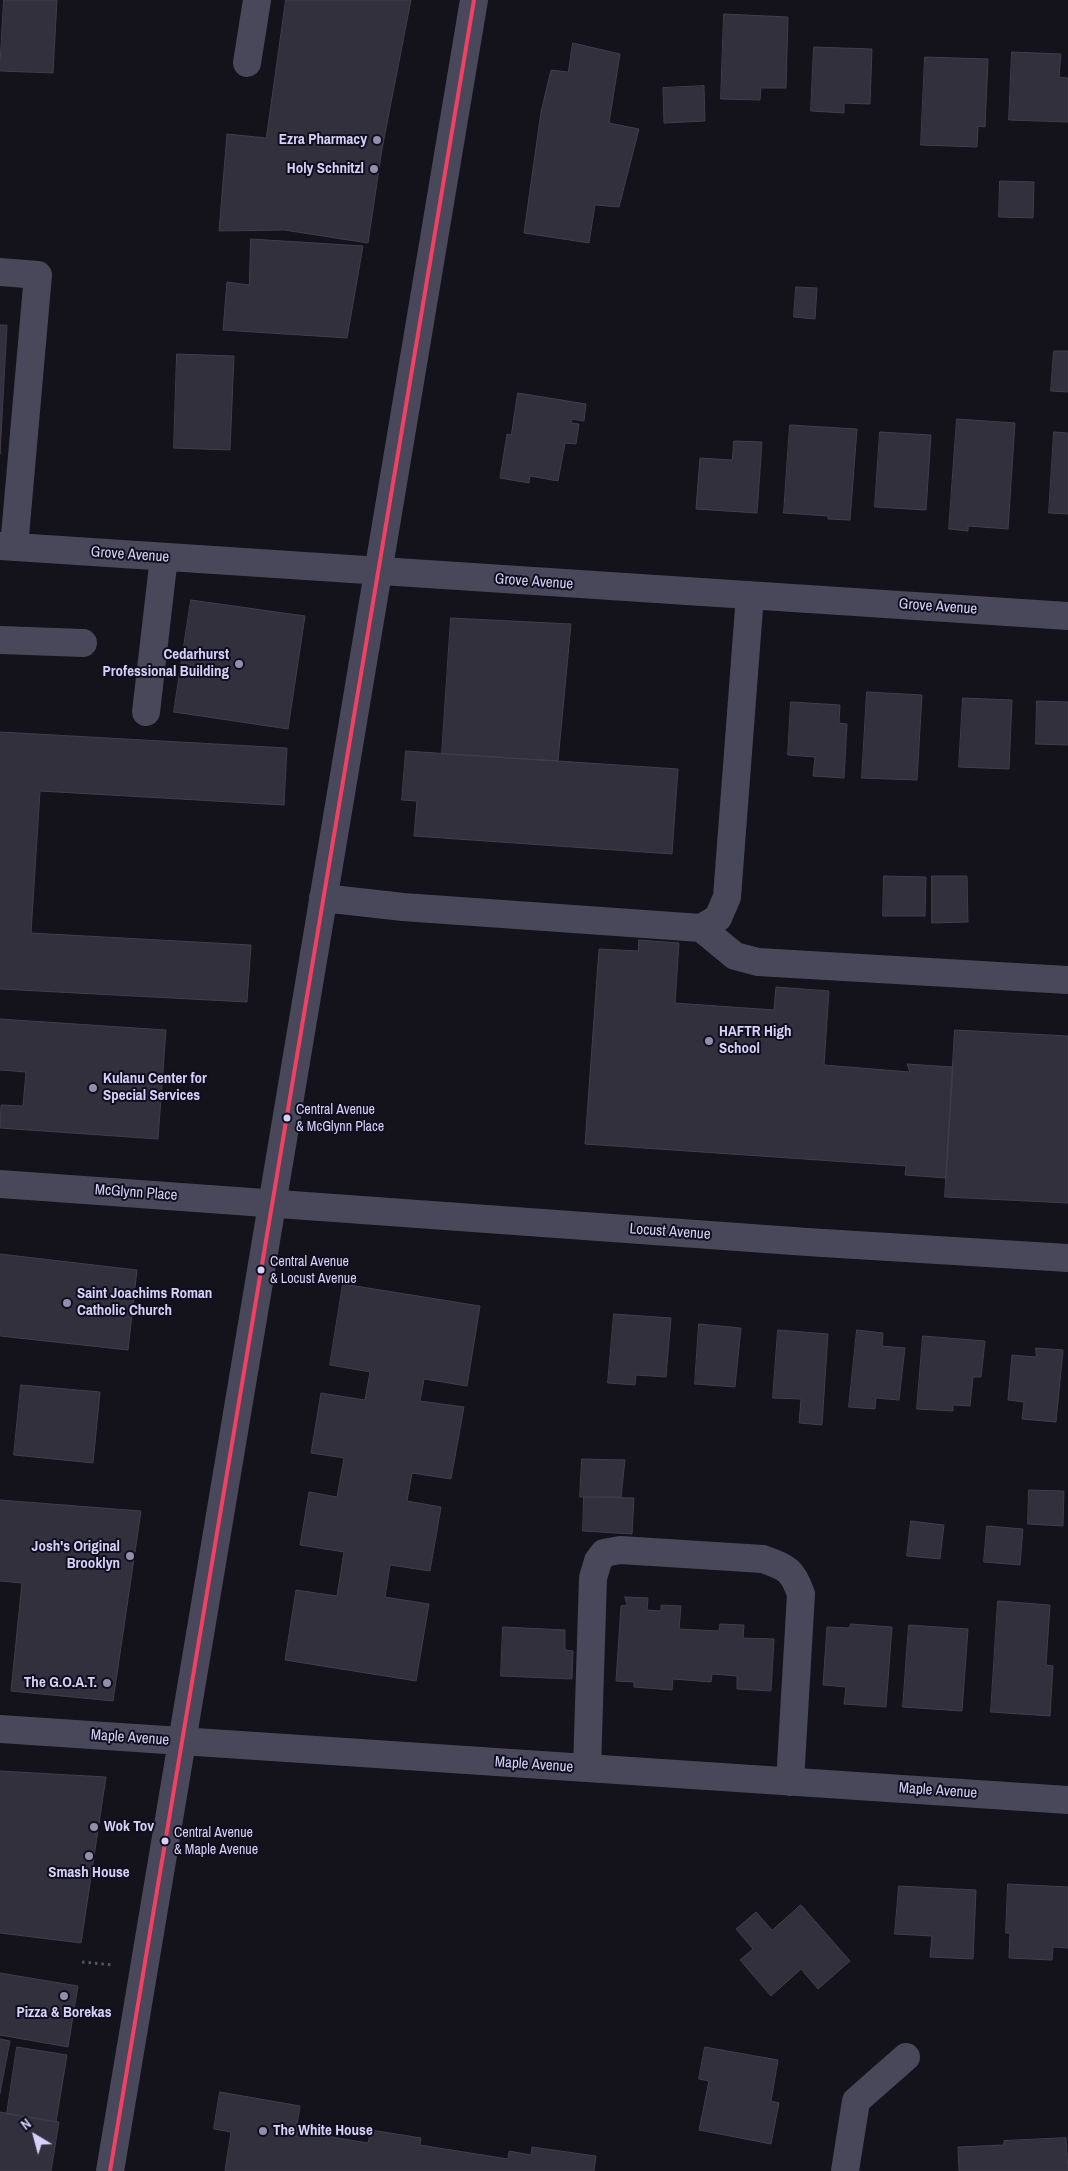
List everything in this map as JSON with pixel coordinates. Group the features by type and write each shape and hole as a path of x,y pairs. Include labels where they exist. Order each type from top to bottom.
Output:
{"street":[{"path":"247,63 257,0"},
{"path":"110,2171 474,0"},
{"path":"0,272 38,274 7,546"},
{"name":"Grove Avenue","path":"7,546 378,572 1068,616"},
{"path":"146,712 164,557"},
{"path":"323,898 403,907 701,928 718,918 727,897 750,595"},
{"path":"0,640 83,643"},
{"path":"701,928 735,956 758,962 1068,980"},
{"name":"McGlynn Place","path":"0,1184 272,1202"},
{"name":"Locust Avenue","path":"272,1202 808,1242 1068,1258"},
{"path":"587,1768 593,1578 598,1561 604,1553 620,1550 763,1559 784,1567 795,1578 801,1594 790,1782"},
{"name":"Maple Avenue","path":"0,1729 1068,1800"},
{"path":"845,2171 856,2101 906,2057"}],"building":[{"path":"4,0 57,0 53,73 0,71"},
{"path":"286,0 411,0 382,149 368,243 284,230 219,231 227,134 266,138"},
{"path":"724,14 788,17 786,88 761,88 760,100 721,99"},
{"path":"573,43 620,54 609,123 639,129 619,207 595,205 589,243 524,233 541,112 551,70 568,72"},
{"path":"814,47 872,49 870,104 844,103 844,113 811,111"},
{"path":"1012,52 1061,54 1059,77 1068,78 1068,122 1009,120"},
{"path":"925,57 988,59 985,127 978,126 977,147 921,145"},
{"path":"704,86 705,121 664,123 663,88"},
{"path":"1000,181 1034,182 1033,218 999,217"},
{"path":"251,239 363,246 347,338 223,330 227,282 249,285"},
{"path":"796,287 817,288 815,319 794,317"},
{"path":"0,325 7,325 0,454"},
{"path":"1054,351 1068,351 1068,392 1051,391"},
{"path":"177,354 234,356 230,450 174,448"},
{"path":"518,393 586,404 584,421 572,419 571,423 579,424 576,444 565,443 558,481 530,476 529,483 500,478 507,434 511,435"},
{"path":"957,419 1015,423 1008,529 968,526 968,531 949,529"},
{"path":"790,425 857,429 850,520 828,519 828,516 784,513"},
{"path":"880,432 931,435 926,510 875,507"},
{"path":"1054,432 1068,433 1068,514 1049,513"},
{"path":"734,441 762,442 757,513 696,509 700,458 732,460"},
{"name":"Cedarhurst Professional Building","path":"191,600 305,616 288,729 174,712"},
{"path":"451,618 571,624 558,761 442,754"},
{"path":"867,692 922,695 917,780 862,778"},
{"path":"963,698 1012,700 1009,769 959,767"},
{"path":"1037,701 1068,702 1068,745 1036,744"},
{"path":"791,702 840,705 839,723 847,724 844,778 813,776 815,757 788,755"},
{"path":"0,732 287,748 284,805 40,791 31,933 251,945 247,1002 0,989"},
{"path":"406,751 678,769 672,854 414,836 417,801 402,800"},
{"path":"884,876 926,877 925,916 883,916"},
{"path":"932,876 967,876 968,922 932,923"},
{"path":"639,940 679,943 675,1003 774,1010 776,987 829,991 824,1065 910,1072 907,1064 953,1067 946,1178 905,1175 906,1166 585,1144 599,949 638,951"},
{"name":"Kulanu Center for Special Services","path":"0,1019 166,1030 158,1139 0,1128 1,1105 23,1106 26,1072 0,1070"},
{"path":"955,1030 1068,1036 1068,1203 945,1197"},
{"name":"Saint Joachims Roman Catholic Church","path":"0,1254 137,1270 128,1350 0,1336"},
{"path":"343,1284 480,1306 467,1386 424,1379 420,1401 464,1407 451,1479 412,1473 407,1501 441,1507 430,1571 390,1565 385,1597 429,1604 416,1681 285,1660 296,1590 337,1596 344,1552 300,1545 309,1492 337,1497 344,1458 311,1453 321,1393 365,1400 370,1372 330,1365"},
{"path":"614,1314 671,1318 666,1377 636,1375 635,1385 608,1383"},
{"path":"699,1324 741,1328 735,1387 695,1384"},
{"path":"778,1330 828,1334 822,1425 799,1423 801,1399 773,1398"},
{"path":"857,1330 883,1333 882,1346 905,1348 899,1400 876,1398 875,1409 849,1407"},
{"path":"923,1336 985,1341 981,1377 973,1377 970,1406 953,1405 953,1411 917,1409"},
{"path":"1036,1348 1063,1350 1056,1422 1022,1419 1024,1402 1008,1400 1012,1355 1036,1357"},
{"path":"21,1385 100,1392 93,1463 14,1455"},
{"path":"582,1459 625,1460 621,1497 580,1497"},
{"path":"1029,1490 1064,1491 1063,1526 1028,1524"},
{"path":"584,1497 634,1498 632,1534 583,1531"},
{"path":"0,1500 141,1511 113,1701 11,1691 22,1583 0,1581"},
{"path":"911,1521 944,1525 940,1559 907,1556"},
{"path":"987,1526 1023,1529 1020,1565 984,1562"},
{"path":"625,1597 648,1598 647,1610 661,1611 661,1605 681,1606 679,1629 719,1631 720,1624 744,1625 743,1638 774,1639 771,1691 737,1689 737,1676 712,1674 711,1682 673,1679 672,1690 634,1687 634,1682 616,1681 621,1606 627,1605"},
{"path":"998,1601 1050,1605 1046,1665 1053,1666 1050,1716 991,1712"},
{"path":"851,1624 892,1627 886,1707 844,1704 846,1687 823,1685 827,1627 849,1628"},
{"path":"909,1625 968,1629 962,1711 903,1707"},
{"path":"503,1627 565,1630 565,1650 573,1651 572,1679 501,1676"},
{"path":"0,1771 106,1777 81,1943 0,1933"},
{"path":"1008,1884 1068,1887 1068,1948 1053,1947 1052,1960 1009,1958 1010,1933 1006,1933"},
{"path":"899,1886 976,1890 973,1959 930,1957 932,1936 895,1934"},
{"path":"801,1905 850,1961 818,1989 801,1969 771,1996 740,1960 753,1949 736,1929 756,1912 772,1930"},
{"path":"0,1973 78,1986 68,2047 0,2035"},
{"path":"0,2039 10,2041 0,2093"},
{"path":"17,2047 67,2055 56,2122 7,2114"},
{"path":"705,2047 778,2060 771,2101 779,2103 771,2144 699,2130 709,2081 699,2079"},
{"name":"The White House","path":"220,2092 300,2106 296,2131 368,2143 371,2130 421,2138 420,2145 508,2159 509,2151 531,2155 532,2147 596,2156 594,2171 225,2171 231,2132 214,2129"},
{"path":"0,2112 59,2122 51,2171 0,2171"},
{"path":"1066,2138 1068,2171 959,2171 958,2147 1004,2145 1004,2141"}],"transit line":[{"path":"110,2171 474,0"}],"place":[{"name":"Ezra Pharmacy","path":"377,140"},
{"name":"Holy Schnitzl","path":"374,169"},
{"name":"Cedarhurst Professional Building","path":"239,664"},
{"name":"HAFTR High School","path":"709,1041"},
{"name":"Kulanu Center for Special Services","path":"93,1088"},
{"name":"Central Avenue & McGlynn Place","path":"287,1118"},
{"name":"Central Avenue & Locust Avenue","path":"261,1270"},
{"name":"Saint Joachims Roman Catholic Church","path":"67,1303"},
{"name":"Josh's Original Brooklyn","path":"130,1556"},
{"name":"The G.O.A.T.","path":"107,1683"},
{"name":"Wok Tov","path":"94,1827"},
{"name":"Central Avenue & Maple Avenue","path":"165,1841"},
{"name":"Smash House","path":"89,1856"},
{"name":"Pizza & Borekas","path":"64,1996"},
{"name":"The White House","path":"263,2131"}]}
